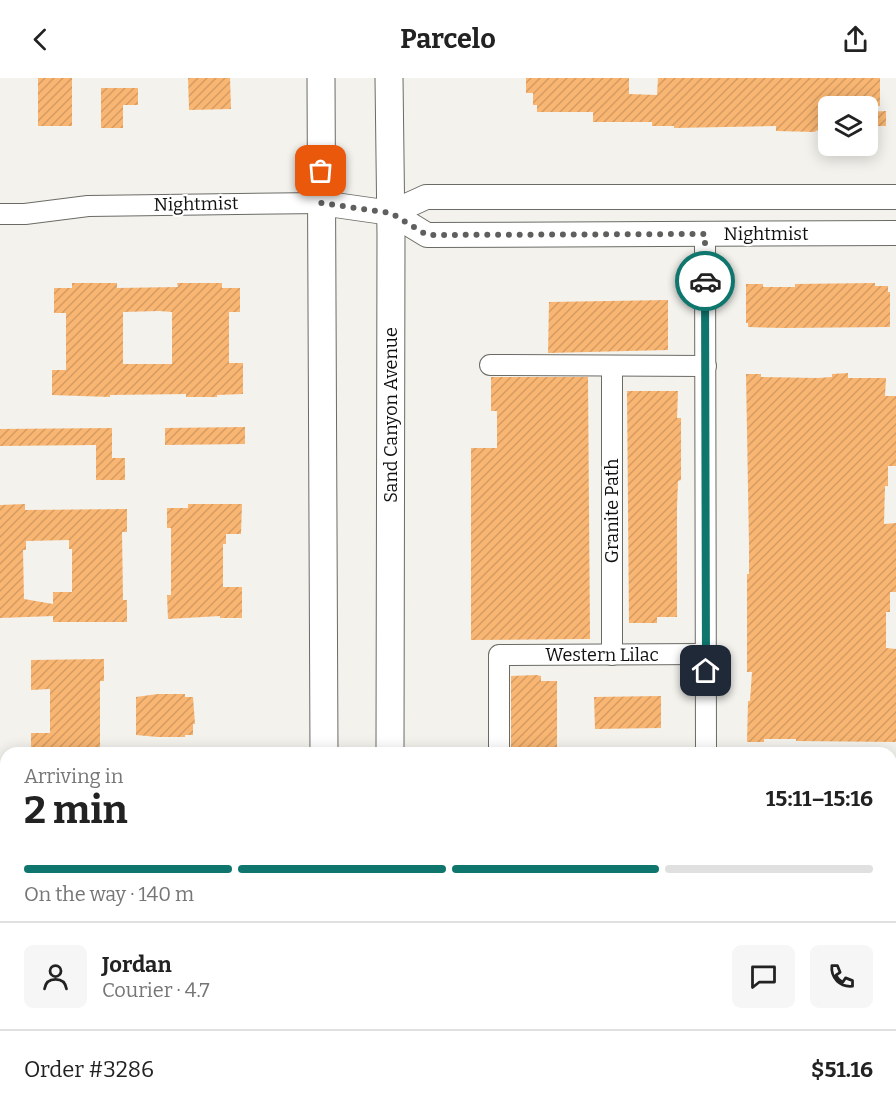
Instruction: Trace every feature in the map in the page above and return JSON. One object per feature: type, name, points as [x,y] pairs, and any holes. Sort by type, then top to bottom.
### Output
[{"type":"main road","points":[[321,78],[324,747]]},
{"type":"main road","name":"Sand Canyon Avenue","points":[[389,78],[390,747]]},
{"type":"street","name":"Nightmist","points":[[391,213],[426,197],[896,197]]},
{"type":"street","name":"Nightmist","points":[[0,214],[25,214],[88,206],[321,203],[391,213],[427,235],[896,233]]},
{"type":"street","points":[[705,234],[706,747]]},
{"type":"street","points":[[490,365],[706,366]]},
{"type":"street","name":"Granite Path","points":[[612,367],[612,655]]},
{"type":"street","name":"Western Lilac","points":[[499,747],[499,656],[706,654]]},
{"type":"building","points":[[38,78],[72,78],[72,126],[38,126]]},
{"type":"building","points":[[188,78],[230,78],[231,109],[189,110]]},
{"type":"building","points":[[526,78],[629,78],[629,94],[657,95],[658,78],[880,78],[880,106],[878,106],[878,96],[818,96],[818,130],[814,132],[776,131],[776,126],[674,128],[674,126],[652,126],[652,122],[593,122],[593,112],[537,112],[537,105],[533,105],[533,93],[526,93]]},
{"type":"building","points":[[101,88],[138,88],[138,105],[123,105],[123,128],[101,128]]},
{"type":"building","points":[[878,111],[886,111],[886,126],[878,126]]},
{"type":"building","points":[[72,283],[117,283],[117,288],[178,287],[177,283],[222,283],[222,288],[240,288],[240,312],[229,312],[229,363],[243,363],[243,394],[217,395],[217,397],[186,397],[186,394],[110,395],[110,397],[52,395],[52,370],[66,370],[66,313],[54,313],[54,288],[72,288]],"holes":[[[123,312],[172,312],[172,364],[123,364]]]},
{"type":"building","points":[[875,283],[875,286],[888,286],[890,327],[748,327],[746,323],[746,284],[763,284],[763,287],[795,287],[795,284]]},
{"type":"building","points":[[668,300],[668,350],[548,353],[549,302]]},
{"type":"building","points":[[848,373],[848,378],[886,378],[885,396],[896,396],[896,466],[888,466],[884,524],[896,523],[896,592],[890,592],[890,612],[886,612],[886,648],[896,649],[896,742],[764,739],[764,742],[747,742],[748,701],[750,701],[752,672],[747,672],[749,545],[746,374],[761,374],[761,377],[818,378]]},
{"type":"building","points":[[491,377],[588,377],[590,639],[471,640],[471,448],[497,448],[497,411],[491,411]]},
{"type":"building","points":[[627,391],[678,391],[677,418],[681,418],[681,480],[678,481],[677,507],[677,617],[657,617],[657,623],[629,623]]},
{"type":"building","points":[[245,427],[245,444],[165,445],[165,428]]},
{"type":"building","points":[[112,428],[112,458],[125,458],[125,480],[96,480],[96,445],[0,446],[0,429]]},
{"type":"building","points":[[25,504],[25,510],[127,509],[127,532],[122,532],[123,600],[127,600],[127,622],[53,622],[53,616],[0,618],[0,505]],"holes":[[[69,540],[69,549],[72,549],[72,592],[53,592],[53,604],[24,599],[23,550],[26,550],[26,541]]]},
{"type":"building","points":[[188,504],[242,504],[241,534],[226,534],[226,544],[223,544],[223,587],[242,587],[242,618],[220,618],[220,616],[168,619],[167,595],[171,595],[171,528],[167,528],[167,508],[188,508]]},
{"type":"building","points":[[104,659],[104,681],[100,681],[100,747],[31,747],[31,733],[50,733],[50,689],[31,690],[31,660]]},
{"type":"building","points":[[536,675],[541,676],[541,681],[557,681],[557,747],[511,747],[511,676]]},
{"type":"building","points":[[185,694],[185,697],[193,697],[195,724],[193,724],[193,735],[158,737],[136,735],[136,697]]},
{"type":"building","points":[[661,696],[661,728],[595,729],[594,697]]},
{"type":"way so far","points":[[321,171],[321,203],[391,213],[427,235],[705,234],[705,281]]},
{"type":"route","points":[[705,281],[706,671]]}]
